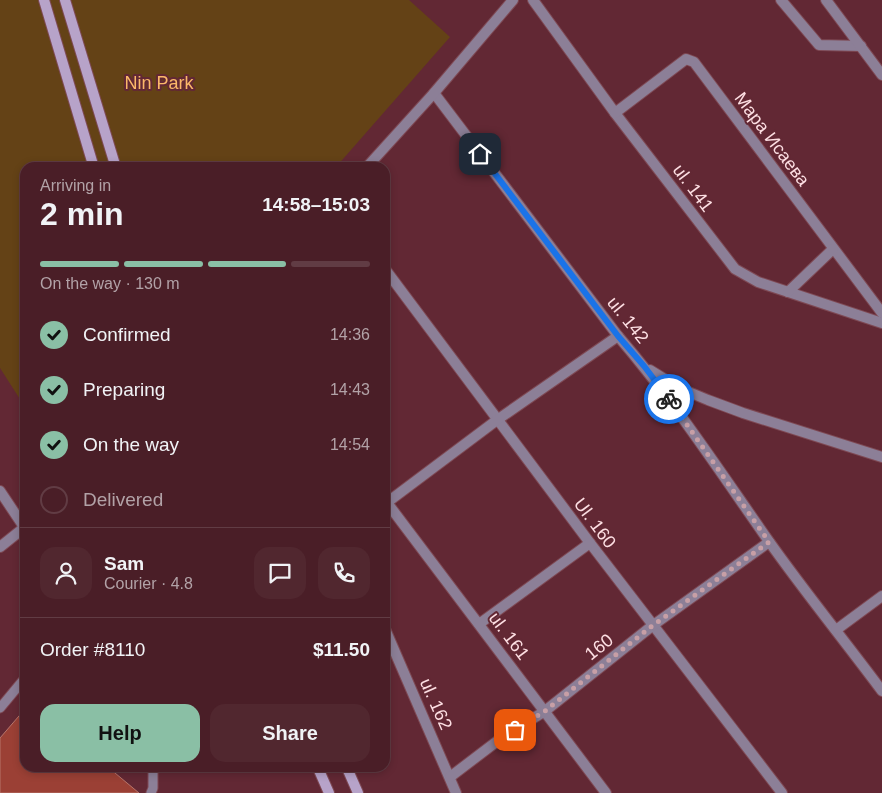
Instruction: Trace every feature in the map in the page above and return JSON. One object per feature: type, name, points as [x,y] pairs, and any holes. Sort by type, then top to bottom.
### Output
[{"type":"street","points":[[44,0],[92,162]]},
{"type":"street","points":[[66,0],[114,162]]},
{"type":"street","points":[[371,162],[434,93],[513,0]]},
{"type":"street","name":"ul. 141","points":[[533,0],[615,113],[735,269],[746,277],[882,323]]},
{"type":"street","points":[[781,0],[819,44],[861,46]]},
{"type":"street","points":[[826,0],[882,75]]},
{"type":"street","name":"Мара Исаева","points":[[615,113],[686,59],[690,59],[882,313]]},
{"type":"street","name":"ul. 142","points":[[434,93],[618,336],[644,366],[707,451],[769,542],[882,691]]},
{"type":"street","points":[[788,292],[833,248]]},
{"type":"street","name":"Ul. 160","points":[[390,276],[652,626],[782,793]]},
{"type":"street","points":[[390,499],[497,420],[618,336]]},
{"type":"street","points":[[644,366],[679,388],[708,400],[766,421],[882,457]]},
{"type":"street","points":[[0,490],[20,521]]},
{"type":"street","name":"ul. 161","points":[[390,507],[606,793]]},
{"type":"street","points":[[0,547],[20,530]]},
{"type":"street","name":"160","points":[[450,777],[500,739],[545,711],[652,626],[769,542]]},
{"type":"street","points":[[479,624],[590,543]]},
{"type":"street","points":[[836,630],[882,596]]},
{"type":"street","name":"ul. 162","points":[[390,639],[456,793]]},
{"type":"street","points":[[320,772],[328,793]]},
{"type":"street","points":[[349,772],[358,793]]},
{"type":"lane","points":[[0,708],[20,684]]},
{"type":"lane","points":[[151,793],[153,788],[153,772]]},
{"type":"green space","name":"Nin Park","points":[[0,0],[409,0],[450,37],[340,162],[20,162],[20,399],[0,368]]},
{"type":"building","points":[[20,715],[20,772],[114,772],[139,793],[0,793],[0,738]]},
{"type":"way so far","points":[[515,730],[545,711],[652,626],[769,542],[669,399]]},
{"type":"route","points":[[480,154],[618,336],[669,399]]}]
